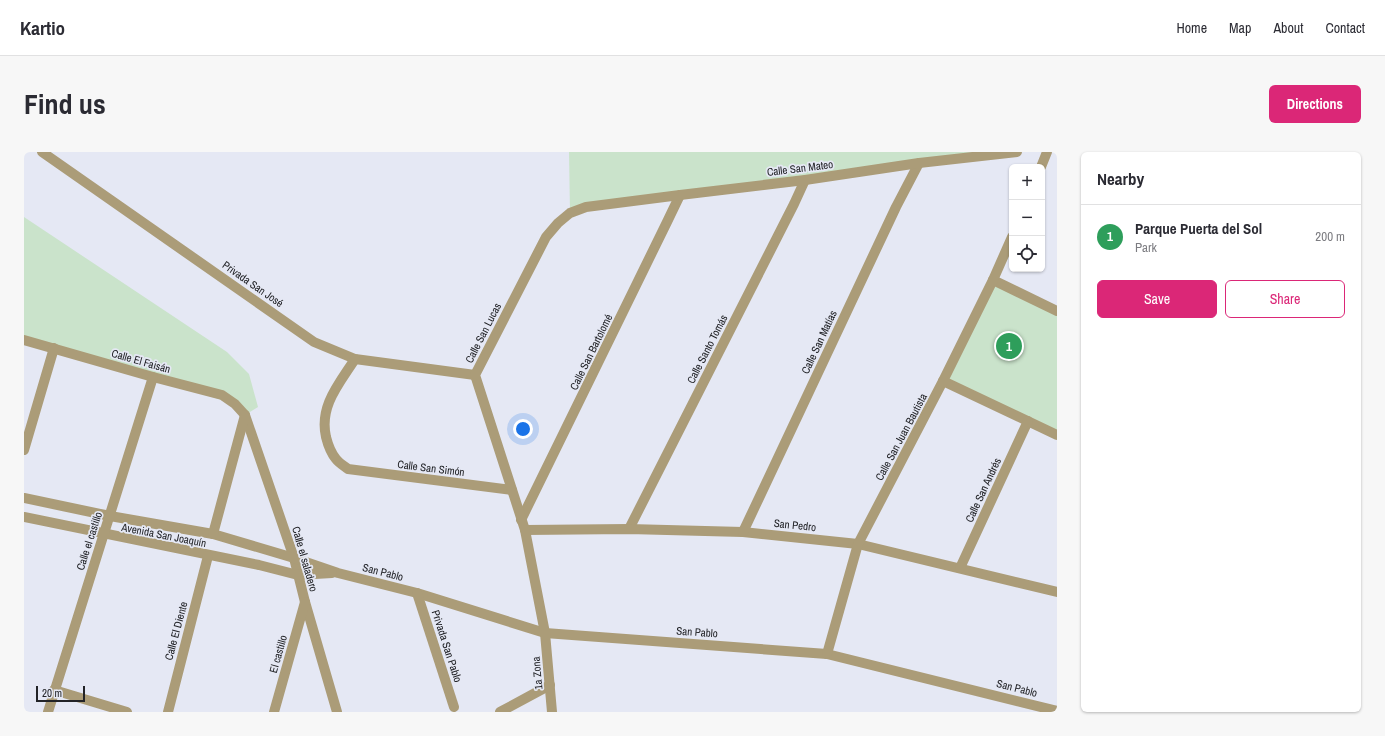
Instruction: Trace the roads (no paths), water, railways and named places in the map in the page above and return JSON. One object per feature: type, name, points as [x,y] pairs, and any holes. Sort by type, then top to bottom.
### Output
[{"type":"street","name":"Privada San José","points":[[42,152],[314,342],[354,359],[475,375]]},
{"type":"street","name":"Calle San Mateo","points":[[586,207],[805,180],[919,163],[1017,152]]},
{"type":"street","points":[[1042,164],[1047,152]]},
{"type":"street","name":"Calle San Matías","points":[[743,532],[896,207],[919,163]]},
{"type":"street","name":"Calle Santo Tomás","points":[[629,529],[805,180]]},
{"type":"street","name":"Calle San Bartolomé","points":[[521,520],[680,195]]},
{"type":"street","name":"Calle San Lucas","points":[[545,633],[525,530],[475,375],[546,237],[558,223],[570,213],[586,207]]},
{"type":"street","name":"Calle San Juan Bautista","points":[[827,654],[858,544],[943,382],[1009,244]]},
{"type":"street","points":[[993,280],[1057,311]]},
{"type":"street","name":"Calle El Faisán","points":[[24,340],[222,395],[235,404],[245,415]]},
{"type":"street","points":[[24,450],[54,348]]},
{"type":"street","name":"Calle San Simón","points":[[354,359],[331,396],[325,413],[324,428],[328,445],[336,459],[348,470],[512,490]]},
{"type":"street","name":"Calle el castillo","points":[[48,712],[153,377]]},
{"type":"street","points":[[943,382],[1057,434]]},
{"type":"street","points":[[213,534],[245,415]]},
{"type":"street","name":"Calle el saladero","points":[[245,415],[294,558],[305,602],[337,712]]},
{"type":"street","name":"Calle San Andrés","points":[[960,568],[1028,421]]},
{"type":"street","name":"Avenida San Joaquín","points":[[24,498],[110,516],[213,534],[294,558]]},
{"type":"street","name":"Avenida San Joaquín","points":[[24,518],[298,575]]},
{"type":"street","name":"San Pedro","points":[[525,530],[629,529],[743,532],[858,544],[1057,592]]},
{"type":"street","name":"Calle El Diente","points":[[168,712],[208,556]]},
{"type":"street","name":"San Pablo","points":[[294,558],[338,572],[417,593],[545,633],[827,654],[1057,711]]},
{"type":"street","name":"San Pablo","points":[[298,575],[338,572]]},
{"type":"street","name":"Privada San Pablo","points":[[417,593],[454,707]]},
{"type":"street","name":"El castillo","points":[[274,712],[305,602]]},
{"type":"street","name":"1a Zona","points":[[545,633],[552,712]]},
{"type":"street","points":[[500,712],[550,685]]},
{"type":"street","points":[[54,690],[127,712]]},
{"type":"place","name":"Parque Puerta del Sol","points":[[1009,346]]}]
